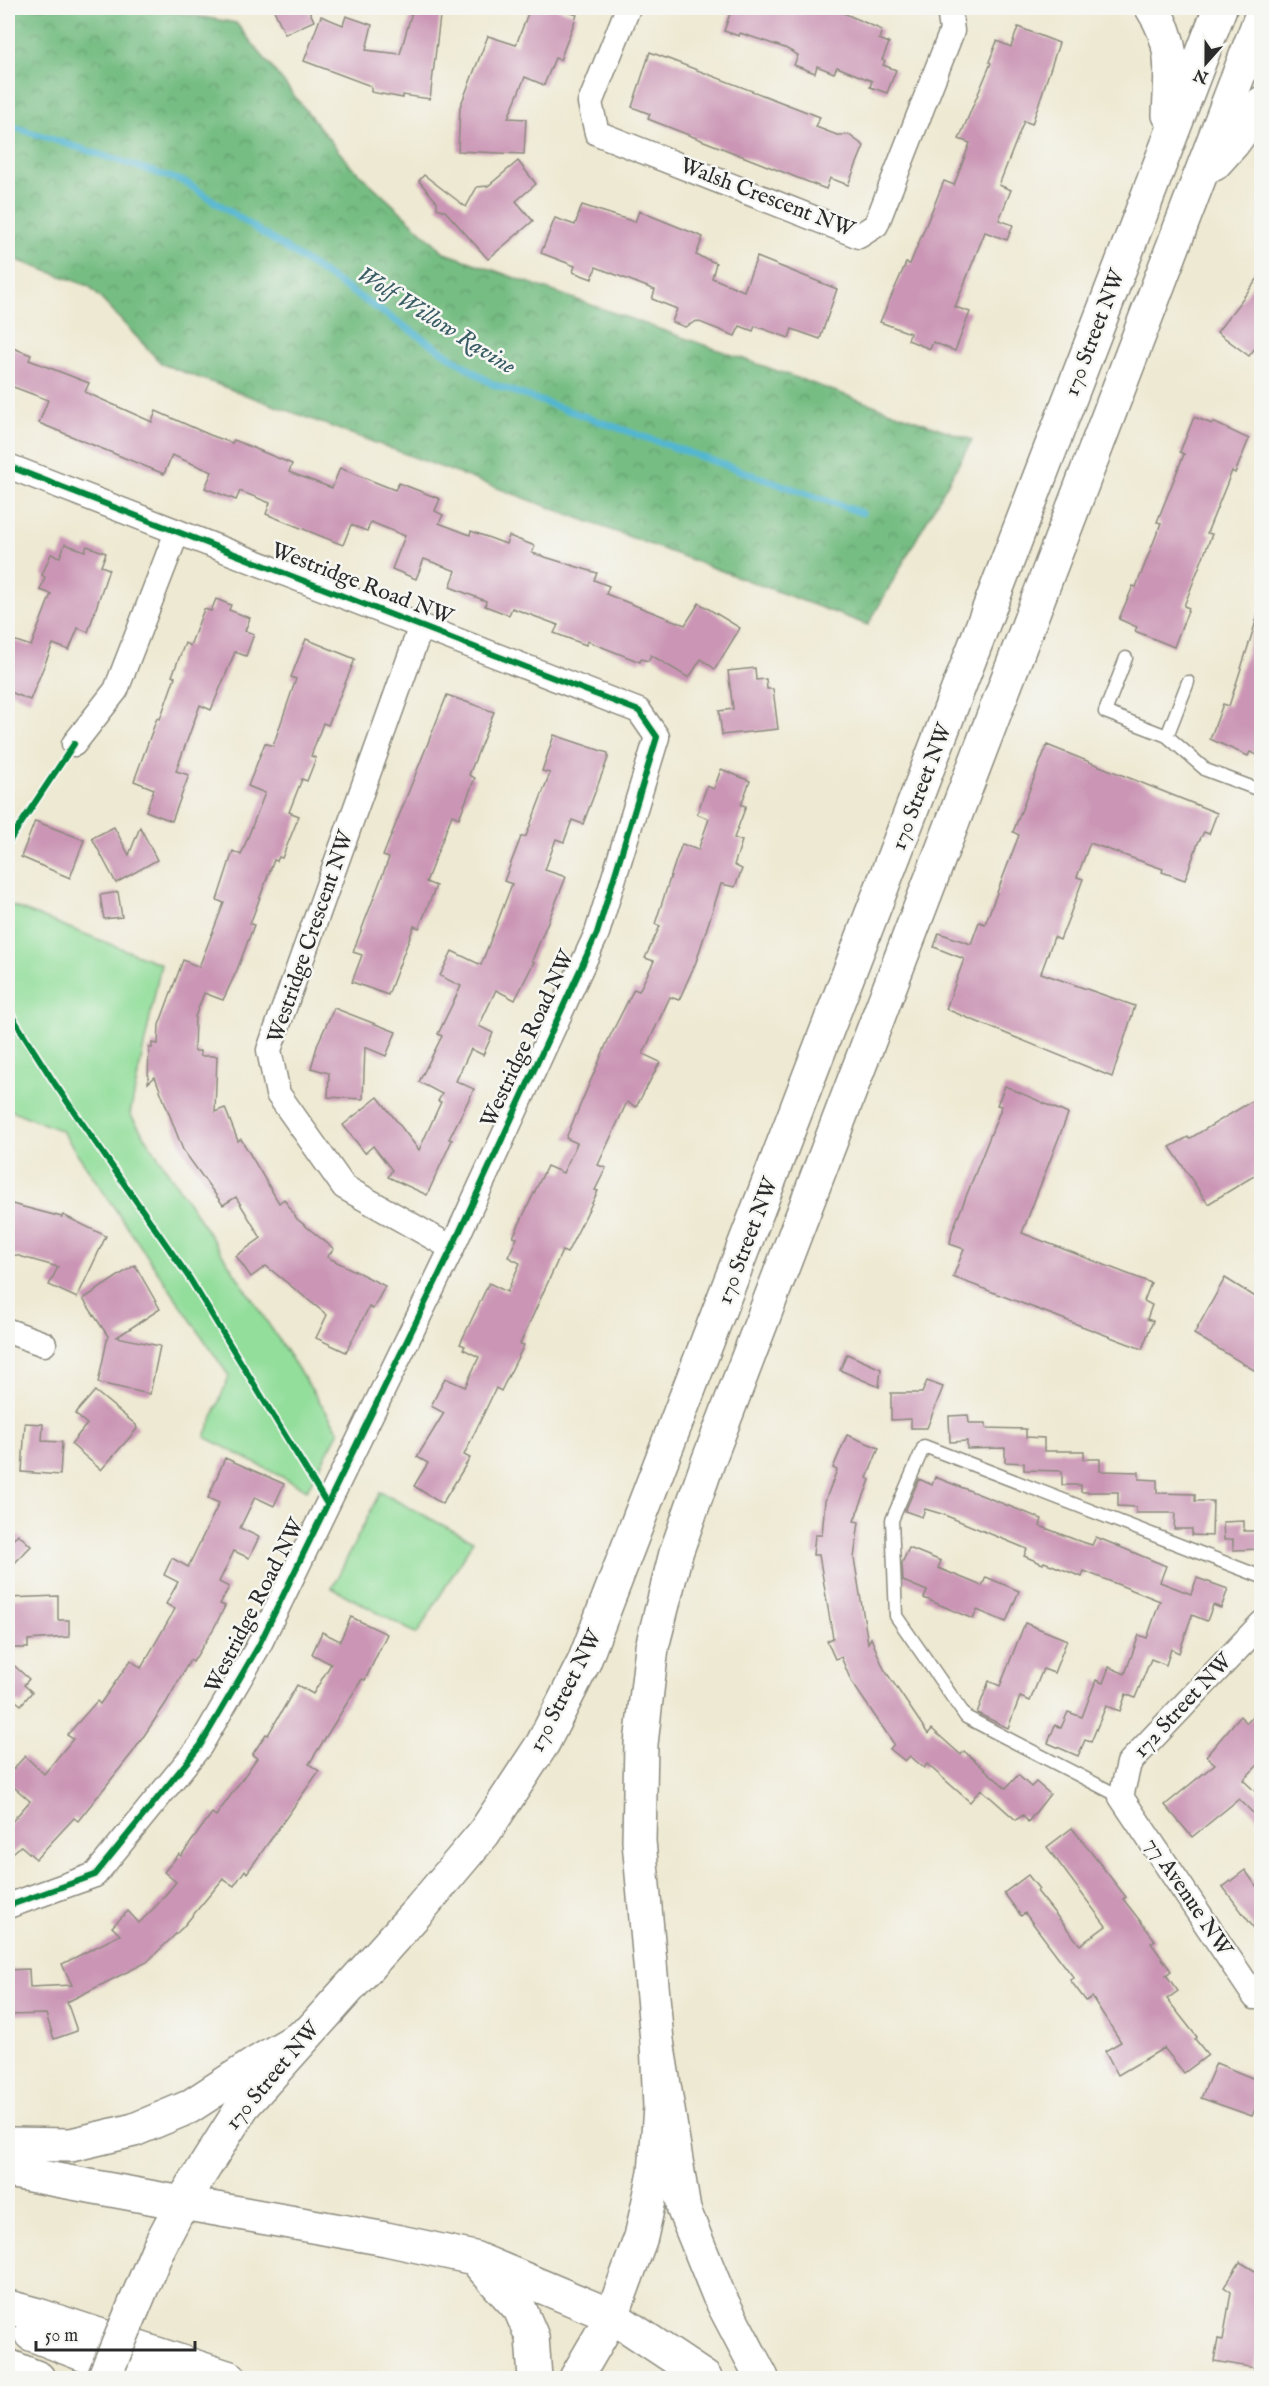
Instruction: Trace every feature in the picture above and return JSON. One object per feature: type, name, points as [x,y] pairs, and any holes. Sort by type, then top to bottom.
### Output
[{"type":"main road","points":[[1152,8],[1163,24],[1172,56],[1167,146]]},
{"type":"main road","name":"170 Street NW","points":[[104,2379],[158,2249],[182,2203],[243,2106],[420,1909],[484,1833],[543,1743],[584,1662],[613,1593],[1220,8]]},
{"type":"main road","points":[[1256,8],[1262,12]]},
{"type":"main road","name":"170 Street NW","points":[[576,2379],[612,2316],[641,2237],[655,2173],[660,2107],[657,2041],[639,1841],[640,1744],[652,1647],[676,1553],[708,1462],[1262,12]]},
{"type":"main road","points":[[1199,181],[1233,143],[1262,104]]},
{"type":"main road","points":[[8,2144],[71,2145],[134,2130],[189,2107],[306,2034]]},
{"type":"main road","points":[[657,2041],[684,2210],[719,2296],[762,2379]]},
{"type":"main road","points":[[8,2171],[386,2239],[474,2258],[612,2316],[705,2379]]},
{"type":"main road","points":[[474,2258],[520,2309],[532,2337],[535,2379]]},
{"type":"main road","points":[[8,2307],[230,2379]]},
{"type":"main road","points":[[8,2325],[144,2379]]},
{"type":"main road","points":[[8,2366],[38,2379]]},
{"type":"street","name":"Walsh Crescent NW","points":[[628,8],[590,103],[597,133],[859,236],[876,225],[952,32],[949,8]]},
{"type":"street","name":"Westridge Road NW","points":[[8,466],[639,711],[657,737],[597,933],[452,1248],[258,1647],[200,1746],[95,1875],[8,1906]]},
{"type":"street","points":[[74,744],[116,690],[177,532]]},
{"type":"street","name":"Westridge Crescent NW","points":[[421,626],[269,1050],[278,1094],[344,1187],[452,1248]]},
{"type":"street","points":[[8,1331],[44,1344]]},
{"type":"street","name":"172 Street NW","points":[[1121,1797],[1129,1763],[1262,1623]]},
{"type":"street","name":"77 Avenue NW","points":[[1121,1797],[1258,1996]]},
{"type":"lane","points":[[1126,658],[1105,712],[1167,736],[1206,770],[1262,791]]},
{"type":"lane","points":[[1167,736],[1188,682]]},
{"type":"lane","points":[[1121,1797],[966,1717],[896,1616],[892,1520],[924,1446],[1262,1578]]},
{"type":"green space","points":[[8,8],[151,8],[236,23],[349,164],[445,253],[972,440],[868,625],[162,364],[89,286],[8,257]]},
{"type":"green space","points":[[8,904],[161,964],[130,1114],[339,1431],[307,1490],[205,1437],[229,1376],[62,1131],[8,1109]]},
{"type":"green space","points":[[380,1492],[473,1541],[417,1634],[332,1588]]},
{"type":"building","points":[[273,8],[308,8],[314,21],[285,34]]},
{"type":"building","points":[[413,8],[441,8],[430,99],[403,95],[403,98],[371,92],[371,86],[304,61],[321,16],[343,25],[346,16],[372,25],[366,50],[400,54]]},
{"type":"building","points":[[530,8],[556,8],[577,15],[560,60],[555,58],[544,85],[525,77],[508,118],[526,119],[524,154],[458,151],[460,107],[488,36],[516,45]]},
{"type":"building","points":[[732,8],[832,8],[882,30],[879,39],[889,43],[882,60],[885,61],[883,65],[896,70],[887,93],[870,87],[872,81],[837,67],[834,73],[817,66],[815,73],[794,65],[798,55],[785,48],[740,33],[739,36],[724,31]]},
{"type":"building","points":[[1018,27],[1059,43],[1032,124],[1024,121],[999,185],[1011,190],[999,220],[1013,225],[1007,240],[985,232],[955,307],[970,312],[955,351],[933,342],[930,349],[908,340],[910,333],[880,322],[906,263],[910,264],[944,181],[954,185],[970,143],[959,139],[991,63],[989,62],[997,41],[1011,47]]},
{"type":"building","points":[[650,52],[820,117],[816,127],[837,135],[849,135],[864,146],[848,185],[830,178],[826,189],[648,119],[650,114],[632,107]]},
{"type":"building","points":[[518,161],[536,184],[516,201],[533,221],[488,259],[445,211],[437,208],[437,202],[419,181],[424,175],[466,207],[477,187],[488,186]]},
{"type":"building","points":[[582,205],[635,222],[639,211],[703,237],[696,255],[716,263],[712,278],[744,291],[757,257],[837,289],[820,339],[792,329],[789,338],[755,326],[753,331],[740,326],[735,336],[697,321],[685,327],[672,322],[677,309],[652,299],[655,290],[596,267],[592,279],[573,272],[575,266],[541,253],[555,218],[575,225]]},
{"type":"building","points":[[1262,273],[1262,339],[1249,356],[1217,332]]},
{"type":"building","points":[[8,346],[31,355],[29,360],[89,383],[85,392],[152,422],[156,411],[210,435],[232,443],[234,440],[292,464],[289,472],[332,488],[340,468],[395,490],[399,483],[440,499],[435,511],[443,515],[439,523],[470,535],[471,531],[506,544],[509,536],[535,546],[532,553],[597,573],[594,580],[609,586],[606,594],[685,625],[699,603],[740,628],[715,669],[701,659],[689,678],[651,655],[648,661],[641,659],[640,662],[587,641],[586,645],[554,633],[558,625],[512,608],[509,615],[485,606],[486,601],[450,587],[456,571],[424,559],[416,579],[392,569],[405,536],[371,522],[367,531],[351,525],[343,545],[266,514],[270,503],[240,491],[236,500],[205,488],[212,472],[172,455],[164,474],[39,423],[48,400],[8,385]]},
{"type":"building","points":[[1194,417],[1212,424],[1213,422],[1249,439],[1235,473],[1232,471],[1207,533],[1212,534],[1184,606],[1189,608],[1174,647],[1135,631],[1137,627],[1119,619],[1133,586],[1136,587],[1161,523],[1157,522],[1184,454],[1180,452]]},
{"type":"building","points":[[65,544],[85,551],[87,546],[106,553],[101,566],[109,569],[88,632],[78,628],[69,650],[53,644],[30,700],[8,691],[8,655],[13,640],[31,646],[51,594],[40,590],[45,577],[42,575],[51,554],[60,557]]},
{"type":"building","points":[[216,599],[231,605],[229,610],[250,618],[245,631],[254,634],[246,656],[235,652],[211,710],[200,705],[176,771],[189,775],[172,821],[146,811],[154,789],[134,781],[157,718],[160,719],[175,677],[172,676],[185,643],[190,646],[204,609],[211,611]]},
{"type":"building","points":[[1259,612],[1262,612],[1262,757],[1250,752],[1248,756],[1210,739],[1223,704],[1229,706]]},
{"type":"building","points":[[306,639],[355,659],[328,725],[323,723],[311,756],[316,758],[307,781],[302,779],[289,812],[299,816],[282,858],[274,860],[250,924],[254,925],[237,970],[223,1000],[204,993],[195,1017],[194,1051],[200,1051],[200,1056],[217,1056],[215,1112],[225,1108],[238,1141],[241,1139],[279,1203],[284,1199],[297,1219],[334,1249],[327,1257],[385,1286],[373,1309],[369,1307],[346,1352],[316,1338],[327,1315],[266,1266],[251,1277],[236,1256],[261,1238],[236,1197],[223,1205],[183,1150],[155,1077],[148,1083],[149,1048],[152,1048],[152,1043],[158,1044],[159,1025],[183,960],[199,967],[224,903],[217,900],[233,851],[241,855],[265,793],[248,786],[265,743],[273,746],[296,679],[291,677]]},
{"type":"building","points":[[755,668],[756,680],[766,679],[767,689],[773,689],[778,729],[722,735],[719,711],[733,709],[728,671]]},
{"type":"building","points":[[447,695],[494,712],[469,775],[475,778],[459,818],[452,815],[426,882],[436,886],[419,928],[414,926],[388,995],[352,982],[362,955],[353,952],[389,858],[383,856]]},
{"type":"building","points":[[554,735],[608,753],[608,758],[583,824],[572,820],[564,842],[556,839],[545,870],[566,877],[532,961],[534,962],[515,1000],[496,990],[479,1026],[493,1033],[483,1055],[471,1049],[456,1081],[474,1089],[449,1139],[452,1140],[427,1195],[388,1177],[392,1170],[373,1146],[365,1153],[343,1125],[378,1097],[419,1150],[441,1102],[438,1101],[442,1094],[419,1082],[442,1036],[438,1034],[461,986],[440,976],[452,951],[481,965],[512,884],[504,881],[521,837],[526,836],[550,773],[542,771]]},
{"type":"building","points":[[1047,745],[1217,813],[1209,834],[1204,832],[1198,843],[1185,880],[1162,872],[1163,869],[1090,843],[1077,877],[1083,879],[1069,917],[1060,940],[1054,937],[1041,973],[1135,1006],[1112,1077],[946,1009],[964,959],[934,947],[939,933],[971,944],[979,922],[985,924],[1019,835],[1013,832]]},
{"type":"building","points":[[721,769],[750,781],[741,805],[746,806],[734,838],[742,841],[734,865],[742,869],[735,887],[721,884],[696,962],[679,1000],[670,997],[643,1054],[660,1062],[636,1107],[627,1102],[598,1165],[606,1168],[595,1190],[598,1191],[567,1253],[562,1251],[520,1344],[524,1345],[501,1391],[496,1388],[464,1455],[470,1458],[442,1504],[414,1486],[428,1463],[417,1457],[444,1413],[431,1406],[445,1378],[465,1387],[479,1357],[463,1349],[465,1346],[460,1344],[489,1283],[507,1292],[520,1263],[508,1257],[517,1238],[513,1237],[547,1166],[563,1173],[577,1143],[566,1138],[609,1038],[634,989],[639,991],[654,961],[645,958],[660,926],[655,924],[676,860],[682,844],[698,850],[709,819],[697,814],[707,786],[714,789]]},
{"type":"building","points":[[35,821],[84,840],[70,878],[21,857]]},
{"type":"building","points":[[114,827],[129,855],[140,827],[157,860],[116,883],[92,838]]},
{"type":"building","points":[[118,892],[122,917],[104,919],[100,895]]},
{"type":"building","points":[[334,1008],[396,1032],[386,1056],[365,1047],[363,1099],[328,1097],[329,1073],[311,1068],[318,1043]]},
{"type":"building","points":[[1005,1086],[1068,1114],[1022,1233],[1151,1283],[1144,1301],[1152,1305],[1147,1319],[1153,1321],[1142,1349],[953,1277],[964,1249],[950,1244],[952,1232],[1000,1111],[1001,1106],[997,1105]]},
{"type":"building","points":[[1262,1095],[1262,1171],[1208,1204],[1170,1147],[1188,1137],[1189,1139]]},
{"type":"building","points":[[8,1203],[62,1217],[63,1215],[106,1236],[77,1298],[49,1285],[58,1267],[8,1253]]},
{"type":"building","points":[[135,1265],[160,1309],[117,1337],[160,1346],[150,1394],[98,1383],[108,1336],[83,1299]]},
{"type":"building","points":[[1225,1278],[1262,1301],[1262,1375],[1194,1334]]},
{"type":"building","points":[[847,1354],[881,1369],[879,1387],[840,1370]]},
{"type":"building","points":[[927,1381],[943,1387],[927,1428],[911,1428],[911,1419],[891,1420],[891,1393],[922,1393]]},
{"type":"building","points":[[95,1391],[136,1425],[137,1429],[101,1470],[71,1444],[87,1424],[75,1414]]},
{"type":"building","points":[[968,1415],[969,1423],[986,1423],[986,1428],[1026,1429],[1026,1437],[1044,1438],[1044,1451],[1084,1451],[1084,1459],[1100,1459],[1100,1471],[1139,1472],[1139,1479],[1157,1480],[1157,1493],[1195,1494],[1195,1501],[1213,1501],[1212,1536],[1192,1535],[1192,1529],[1174,1529],[1175,1513],[1136,1513],[1136,1507],[1118,1506],[1118,1492],[1081,1492],[1081,1485],[1062,1485],[1062,1471],[1024,1470],[1024,1463],[1005,1462],[1005,1448],[967,1449],[967,1441],[950,1442],[949,1416]]},
{"type":"building","points":[[25,1423],[43,1424],[42,1441],[62,1442],[60,1475],[22,1472]]},
{"type":"building","points":[[847,1435],[879,1448],[867,1478],[870,1480],[854,1521],[859,1522],[854,1558],[868,1643],[871,1638],[884,1669],[928,1734],[932,1729],[961,1755],[964,1751],[1006,1788],[1018,1775],[1031,1787],[1036,1782],[1050,1794],[1028,1822],[1023,1815],[1016,1820],[981,1789],[970,1802],[927,1764],[924,1768],[910,1756],[905,1761],[890,1749],[894,1744],[851,1681],[841,1657],[835,1659],[827,1641],[833,1638],[819,1555],[813,1555],[815,1535],[822,1535],[825,1501],[837,1470],[833,1468]]},
{"type":"building","points":[[225,1458],[284,1484],[274,1506],[255,1497],[240,1528],[259,1537],[249,1558],[234,1551],[219,1582],[229,1587],[220,1604],[225,1606],[214,1628],[193,1662],[190,1660],[166,1703],[133,1752],[78,1821],[74,1818],[36,1859],[21,1846],[8,1857],[8,1826],[30,1801],[8,1782],[8,1775],[25,1756],[44,1774],[73,1739],[67,1735],[97,1701],[100,1704],[131,1660],[141,1668],[175,1609],[166,1604],[178,1582],[164,1575],[172,1558],[188,1567],[219,1503],[208,1498]]},
{"type":"building","points":[[935,1477],[1042,1519],[1040,1526],[1076,1540],[1092,1545],[1096,1537],[1166,1566],[1160,1582],[1191,1594],[1197,1578],[1228,1589],[1221,1608],[1213,1605],[1207,1621],[1192,1615],[1179,1653],[1171,1649],[1166,1665],[1151,1659],[1135,1698],[1126,1694],[1120,1711],[1106,1706],[1091,1742],[1085,1740],[1078,1756],[1048,1743],[1055,1725],[1061,1728],[1068,1712],[1082,1717],[1096,1680],[1103,1683],[1109,1667],[1125,1674],[1139,1635],[1147,1638],[1160,1601],[1084,1571],[1082,1577],[1044,1562],[1043,1564],[1024,1556],[1027,1549],[942,1514],[925,1509],[922,1517],[905,1511],[919,1479],[932,1485]]},
{"type":"building","points":[[1244,1521],[1244,1531],[1262,1531],[1262,1549],[1233,1550],[1233,1539],[1224,1540],[1223,1522]]},
{"type":"building","points":[[18,1534],[31,1546],[8,1570],[8,1545]]},
{"type":"building","points":[[909,1548],[941,1561],[938,1568],[982,1586],[986,1577],[1019,1591],[1006,1622],[977,1610],[973,1619],[924,1598],[927,1591],[903,1581],[902,1563]]},
{"type":"building","points":[[58,1596],[58,1620],[69,1620],[69,1637],[28,1640],[28,1648],[8,1648],[8,1598]]},
{"type":"building","points":[[351,1617],[387,1634],[365,1680],[362,1679],[309,1764],[319,1771],[247,1873],[245,1870],[234,1886],[223,1879],[183,1927],[147,1962],[67,2002],[77,2031],[54,2039],[46,2014],[8,2015],[8,1970],[29,1969],[30,1987],[72,1985],[62,1964],[120,1935],[112,1927],[128,1911],[139,1923],[157,1905],[176,1882],[164,1872],[179,1854],[181,1856],[212,1813],[216,1816],[257,1758],[252,1755],[266,1734],[268,1735],[297,1685],[313,1694],[331,1664],[312,1654],[322,1632],[340,1641]]},
{"type":"building","points":[[1025,1623],[1067,1640],[1054,1673],[1043,1669],[1030,1701],[1020,1697],[1008,1728],[977,1713],[989,1681],[1000,1686]]},
{"type":"building","points":[[8,1660],[29,1679],[24,1685],[32,1692],[21,1705],[12,1698],[8,1704]]},
{"type":"building","points":[[1262,1707],[1262,1761],[1243,1780],[1262,1798],[1262,1822],[1239,1799],[1192,1837],[1165,1805],[1215,1764],[1206,1756],[1240,1716],[1247,1723]]},
{"type":"building","points":[[1072,1828],[1126,1897],[1123,1899],[1155,1940],[1151,1943],[1171,1971],[1166,1975],[1178,1991],[1167,1999],[1208,2055],[1184,2073],[1164,2048],[1118,2075],[1105,2051],[1121,2042],[1092,1997],[1086,2001],[1070,1980],[1074,1978],[1025,1913],[1021,1916],[1004,1893],[1028,1875],[1039,1889],[1037,1891],[1080,1945],[1106,1926],[1047,1847]]},
{"type":"building","points":[[1245,1870],[1262,1894],[1262,1939],[1223,1887]]},
{"type":"building","points":[[1216,2063],[1262,2082],[1262,2093],[1252,2116],[1201,2098]]},
{"type":"building","points":[[1240,2262],[1262,2275],[1262,2327],[1255,2368],[1214,2361],[1218,2339],[1223,2340],[1231,2292],[1224,2287]]},
{"type":"waterway","name":"Wolf Willow Ravine","points":[[8,125],[185,182],[492,384],[862,513]]},
{"type":"cycle path","points":[[8,466],[639,711],[657,737],[597,933],[452,1248],[258,1647],[200,1746],[95,1875],[8,1906]]},
{"type":"cycle path","points":[[8,843],[74,744]]},
{"type":"cycle path","points":[[8,1010],[55,1084],[190,1279],[327,1504]]}]
